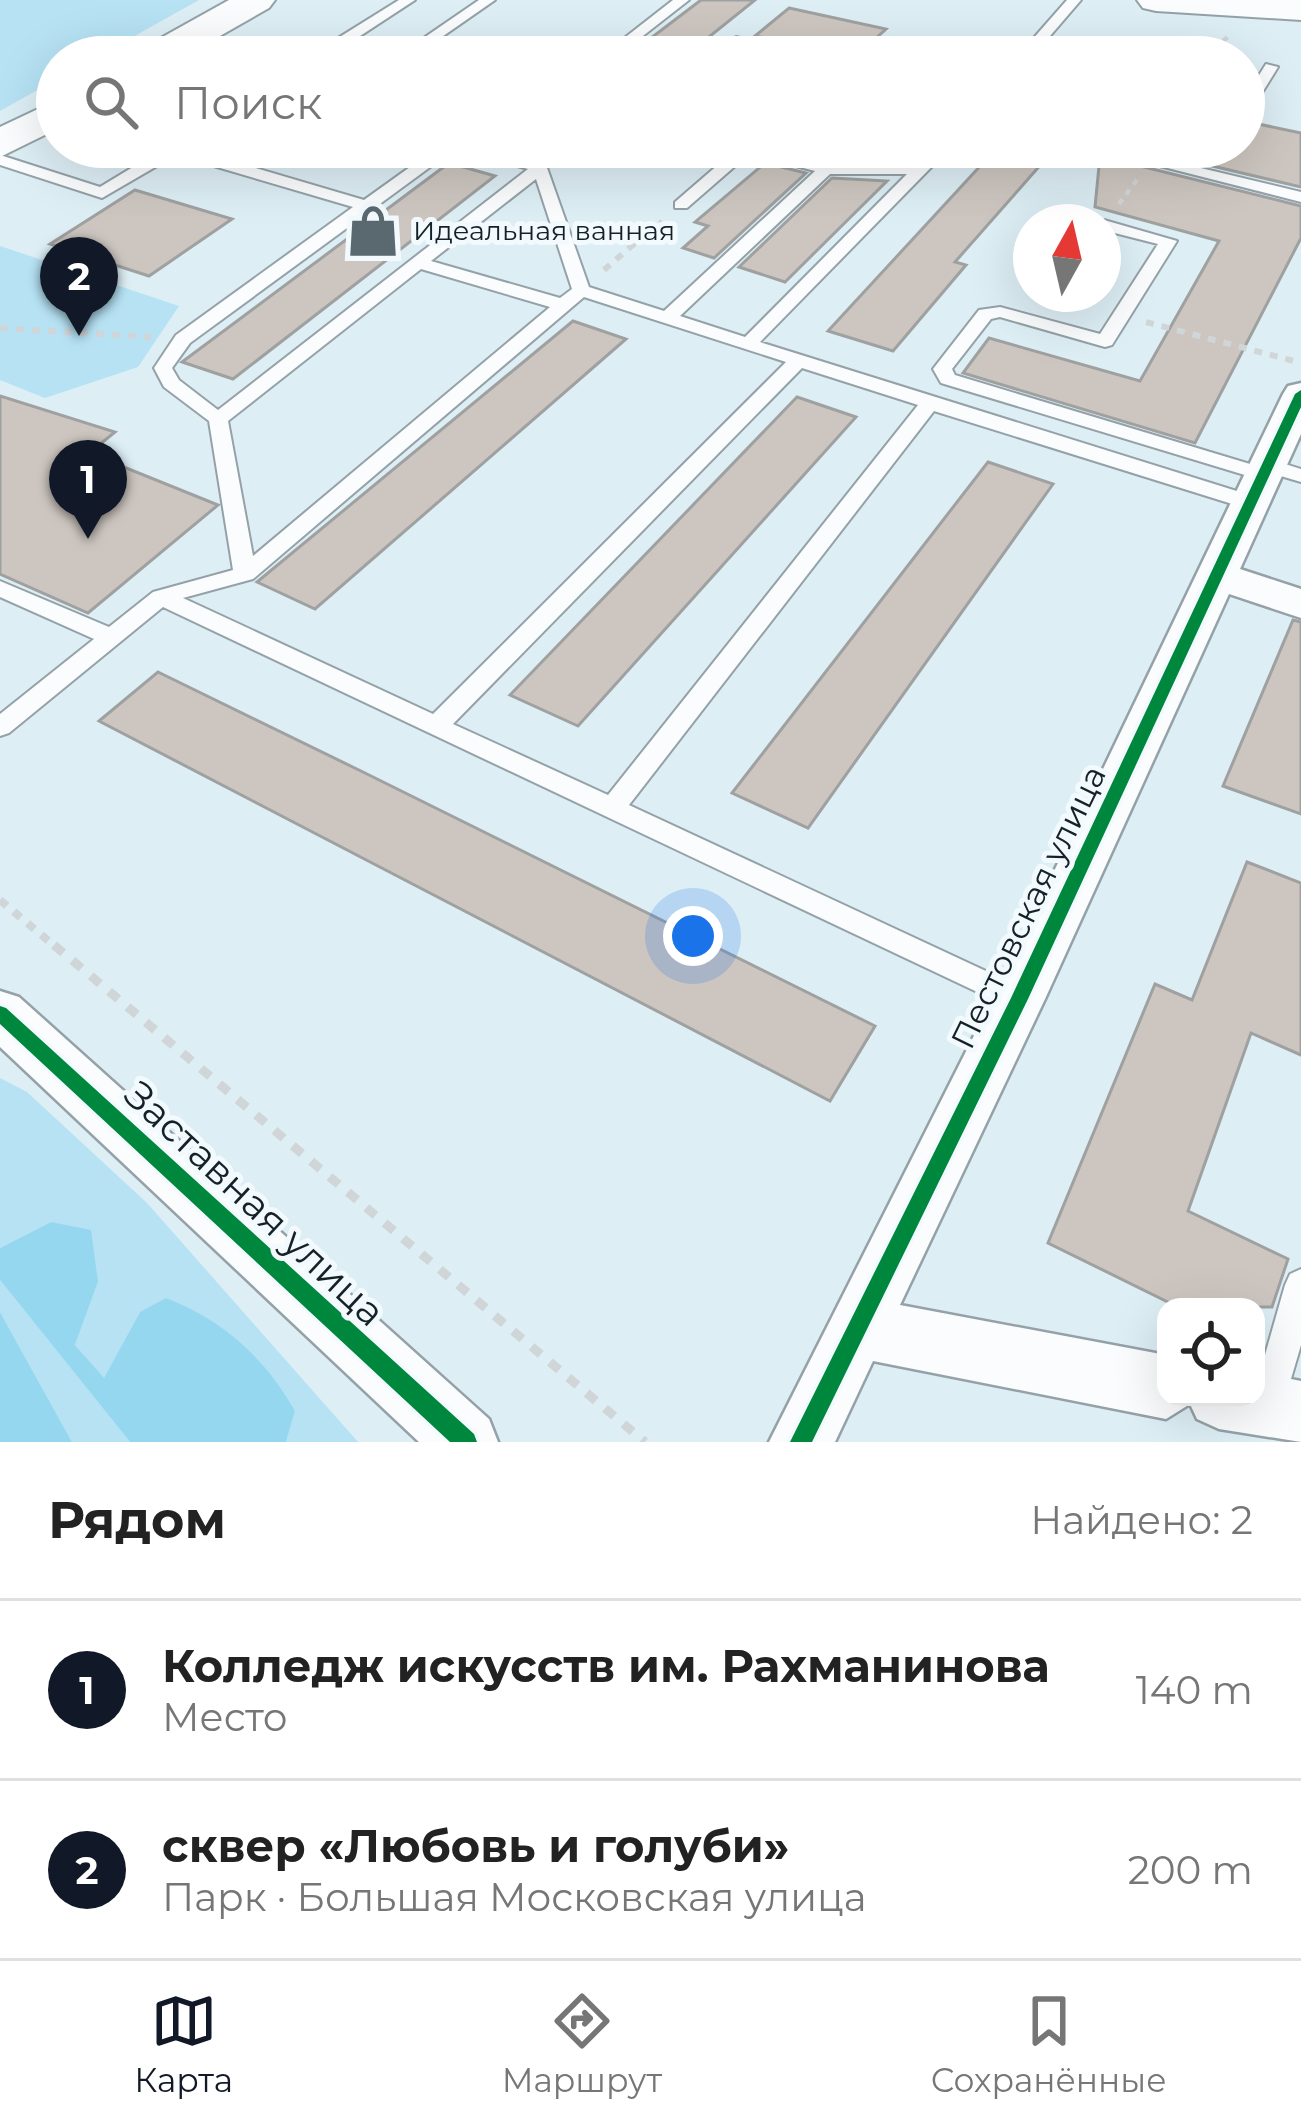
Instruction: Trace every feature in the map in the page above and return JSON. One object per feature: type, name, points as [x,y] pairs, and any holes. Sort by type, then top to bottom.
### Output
[{"type":"main road","points":[[192,36],[256,0]]},
{"type":"main road","points":[[1156,0],[1301,9]]},
{"type":"main road","points":[[0,145],[36,124]]},
{"type":"street","name":"Пестовская улица","points":[[801,1442],[1019,999],[1219,576],[1272,480],[1301,394]]},
{"type":"street","points":[[1219,576],[1301,604]]},
{"type":"street","name":"Заставная улица","points":[[0,1013],[466,1442]]},
{"type":"street","points":[[857,1327],[1157,1385]]},
{"type":"lane","points":[[350,36],[408,0]]},
{"type":"lane","points":[[434,36],[488,0]]},
{"type":"lane","points":[[635,36],[682,0]]},
{"type":"lane","points":[[1042,36],[1074,0]]},
{"type":"lane","points":[[1265,77],[1271,67]]},
{"type":"lane","points":[[0,160],[102,193],[143,168]]},
{"type":"lane","points":[[238,168],[366,206]]},
{"type":"lane","points":[[245,574],[218,419],[171,382],[163,368],[182,339],[419,168]]},
{"type":"lane","points":[[218,419],[540,168],[580,290]]},
{"type":"lane","points":[[681,205],[723,168]]},
{"type":"lane","points":[[822,168],[921,169]]},
{"type":"lane","points":[[1203,168],[1301,197]]},
{"type":"lane","points":[[667,317],[826,169]]},
{"type":"lane","points":[[748,344],[921,169]]},
{"type":"lane","points":[[1121,229],[1168,241],[1105,341],[1000,312],[985,314],[942,369],[948,379],[1272,480]]},
{"type":"lane","points":[[418,263],[563,304]]},
{"type":"lane","points":[[0,727],[161,597],[245,574],[580,290]]},
{"type":"lane","points":[[580,290],[930,403],[1272,480]]},
{"type":"lane","points":[[438,724],[799,361]]},
{"type":"lane","points":[[613,807],[930,403]]},
{"type":"lane","points":[[0,588],[111,638]]},
{"type":"lane","points":[[161,597],[1019,999]]},
{"type":"lane","points":[[1265,1399],[1301,1285]]},
{"type":"path","points":[[1119,204],[1145,168]]},
{"type":"path","points":[[580,290],[681,205]]},
{"type":"path","points":[[1121,315],[1301,363]]},
{"type":"path","points":[[0,328],[182,339]]},
{"type":"path","points":[[0,900],[645,1442]]},
{"type":"shaded area","points":[[0,0],[199,0],[135,36],[36,36],[36,91],[0,111]]},
{"type":"shaded area","points":[[0,246],[179,306],[138,367],[45,398],[0,380]]},
{"type":"shaded area","points":[[0,1078],[27,1092],[147,1203],[358,1442],[286,1442],[295,1411],[140,1312],[104,1379],[75,1345],[98,1282],[51,1222],[0,1248]]},
{"type":"shaded area","points":[[51,1222],[91,1230],[98,1282],[75,1345],[104,1378],[140,1312],[166,1298],[224,1329],[270,1374],[295,1411],[286,1442],[130,1442],[0,1280],[0,1248]]},
{"type":"shaded area","points":[[0,1280],[130,1442],[72,1442],[0,1312]]},
{"type":"shaded area","points":[[0,1312],[72,1442],[0,1442]]},
{"type":"building","points":[[701,0],[755,0],[710,36],[654,36]]},
{"type":"building","points":[[789,8],[886,29],[878,36],[755,36]]},
{"type":"building","points":[[1265,125],[1301,133],[1301,187],[1221,168],[1265,168]]},
{"type":"building","points":[[442,168],[467,168],[495,176],[233,379],[182,362]]},
{"type":"building","points":[[759,168],[806,173],[714,258],[683,248],[708,226],[695,222]]},
{"type":"building","points":[[978,168],[1038,168],[955,262],[966,265],[893,351],[828,331]]},
{"type":"building","points":[[1099,168],[1148,168],[1301,206],[1301,238],[1195,443],[963,373],[989,338],[1140,381],[1219,241],[1121,214],[1121,204],[1095,204]]},
{"type":"building","points":[[832,178],[887,181],[785,282],[739,267]]},
{"type":"building","points":[[135,190],[232,219],[149,276],[50,244]]},
{"type":"building","points":[[573,321],[626,339],[315,609],[257,582]]},
{"type":"building","points":[[0,396],[115,432],[89,453],[218,505],[88,613],[0,574]]},
{"type":"building","points":[[797,397],[856,417],[578,726],[510,695]]},
{"type":"building","points":[[988,462],[1053,484],[808,828],[732,793]]},
{"type":"building","points":[[1293,620],[1301,622],[1301,814],[1223,786]]},
{"type":"building","points":[[158,672],[875,1026],[830,1101],[99,721]]},
{"type":"building","points":[[1247,862],[1301,883],[1301,1055],[1251,1033],[1188,1211],[1288,1259],[1272,1307],[1265,1307],[1265,1298],[1160,1298],[1048,1243],[1155,984],[1192,1000]]},
{"type":"cycle path","points":[[801,1442],[1019,999],[1301,394]]},
{"type":"cycle path","points":[[0,1013],[466,1442]]},
{"type":"place","name":"Идеальная ванная","points":[[373,231]]},
{"type":"place","name":"сквер «Любовь и голуби»","points":[[79,336]]},
{"type":"place","name":"Колледж искусств им. Рахманинова","points":[[88,539]]}]
